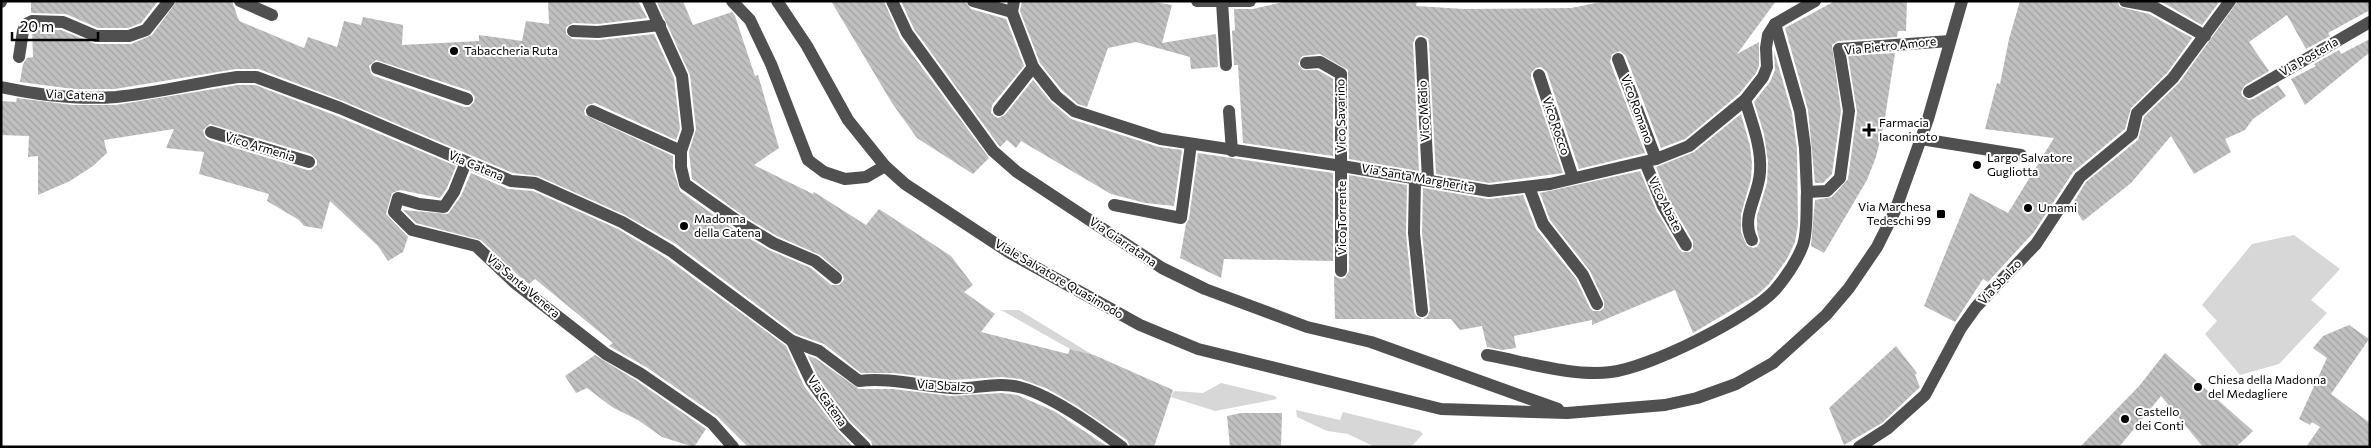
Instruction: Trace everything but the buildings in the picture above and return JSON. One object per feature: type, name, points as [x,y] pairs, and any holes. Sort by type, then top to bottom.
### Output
[{"type":"street","points":[[19,57],[23,31],[26,24],[32,21],[63,22],[96,36],[129,36],[146,30],[169,1]]},
{"type":"street","points":[[240,1],[272,15]]},
{"type":"street","points":[[648,1],[682,76],[688,130],[677,149],[685,184],[740,223],[774,243],[815,261],[836,278]]},
{"type":"street","points":[[732,1],[750,20],[771,64],[808,160],[824,172],[845,179],[866,177],[885,166]]},
{"type":"street","name":"Viale Salvatore Quasimodo","points":[[777,1],[807,46],[848,120],[885,166],[905,184],[1010,253],[1140,325],[1198,349],[1440,409],[1567,413],[1665,405],[1697,398],[1751,377],[1773,363],[1826,315],[1849,288],[1877,247],[1895,211],[1921,139],[1962,1]]},
{"type":"street","name":"Via Giarratana","points":[[892,1],[907,33],[993,151],[1017,172],[1162,268],[1206,289],[1307,326],[1371,342],[1567,413]]},
{"type":"street","points":[[974,1],[1013,7]]},
{"type":"street","points":[[1226,65],[1210,2],[1250,1]]},
{"type":"street","points":[[1488,356],[1586,373],[1612,372],[1641,366],[1700,339],[1752,309],[1774,290],[1792,267],[1803,244],[1807,192],[1805,148],[1800,112],[1775,24],[1815,1]]},
{"type":"street","points":[[2125,1],[2152,6],[2205,36],[2230,1]]},
{"type":"street","name":"Via Santa Margherita","points":[[1013,7],[1033,67],[1056,96],[1074,111],[1161,139],[1421,178],[1488,191],[1573,178],[1650,161],[1689,146],[1745,100],[1763,77],[1767,68],[1766,48],[1768,35],[1775,24]]},
{"type":"street","name":"Via Posterla","points":[[2249,92],[2370,22]]},
{"type":"street","points":[[572,31],[598,32],[660,25]]},
{"type":"street","name":"Via Sbalzo","points":[[1859,447],[1887,429],[1925,395],[1961,328],[1976,307],[2036,244],[2080,178],[2132,134],[2136,113],[2173,78],[2205,36]]},
{"type":"street","name":"Via Pietro Amore","points":[[1807,192],[1827,191],[1840,178],[1849,111],[1839,49],[1950,41]]},
{"type":"street","name":"Vico Medio","points":[[1421,44],[1421,178],[1414,233],[1422,311]]},
{"type":"street","name":"Vico Romano","points":[[1618,59],[1650,161]]},
{"type":"street","name":"Vico Savarino","points":[[1306,63],[1320,62],[1341,74],[1342,166]]},
{"type":"street","points":[[999,110],[1033,67]]},
{"type":"street","points":[[376,68],[467,98]]},
{"type":"street","name":"Vico Rocco","points":[[1539,75],[1573,178]]},
{"type":"street","name":"Via Catena","points":[[1,87],[30,93],[83,98],[117,96],[227,79],[256,77],[340,108],[511,181],[535,183],[622,222],[671,250],[792,341],[811,381],[844,426],[865,447]]},
{"type":"street","points":[[1745,100],[1759,157],[1760,174],[1751,204],[1747,230],[1752,240]]},
{"type":"street","points":[[592,111],[677,149]]},
{"type":"street","points":[[1229,111],[1232,151]]},
{"type":"street","name":"Vico Armenia","points":[[211,132],[309,162]]},
{"type":"street","points":[[1921,139],[2021,155]]},
{"type":"street","points":[[1114,205],[1181,218],[1192,144]]},
{"type":"street","name":"Vico Abate","points":[[1650,161],[1663,206],[1686,245]]},
{"type":"street","name":"Via Santa Venera","points":[[466,162],[454,192],[444,207],[419,204],[398,198],[394,212],[412,230],[476,246],[515,283],[606,354],[642,374],[712,423],[733,447]]},
{"type":"street","name":"Vico Torrente","points":[[1341,271],[1342,166]]},
{"type":"street","points":[[1529,186],[1543,224],[1583,275],[1597,304]]},
{"type":"street","name":"Via Sbalzo","points":[[792,341],[818,351],[859,381],[881,378],[952,389],[994,385],[1019,386],[1080,418],[1122,447]]},
{"type":"shaded area","points":[[2294,235],[2340,269],[2311,300],[2327,313],[2279,364],[2240,375],[2205,334],[2217,321],[2202,305],[2252,244]]},
{"type":"shaded area","points":[[1001,310],[1019,310],[1093,355],[1070,349]]},
{"type":"shaded area","points":[[1221,383],[1275,396],[1277,399],[1215,411],[1171,397],[1174,391],[1203,393]]},
{"type":"shaded area","points":[[1296,410],[1340,420],[1343,412],[1420,431],[1423,434],[1411,447],[1375,447],[1348,434],[1327,431],[1297,417]]},
{"type":"place","name":"Tabaccheria Ruta","points":[[454,51]]},
{"type":"place","name":"Farmacia Iaconinoto","points":[[1869,130]]},
{"type":"place","name":"Largo Salvatore Gugliotta","points":[[1977,165]]},
{"type":"place","name":"Umami","points":[[2028,208]]},
{"type":"place","name":"Via Marchesa Tedeschi 99","points":[[1941,214]]},
{"type":"place","name":"Madonna della Catena","points":[[684,226]]},
{"type":"place","name":"Chiesa della Madonna del Medagliere","points":[[2198,387]]},
{"type":"place","name":"Castello dei Conti","points":[[2125,419]]}]
